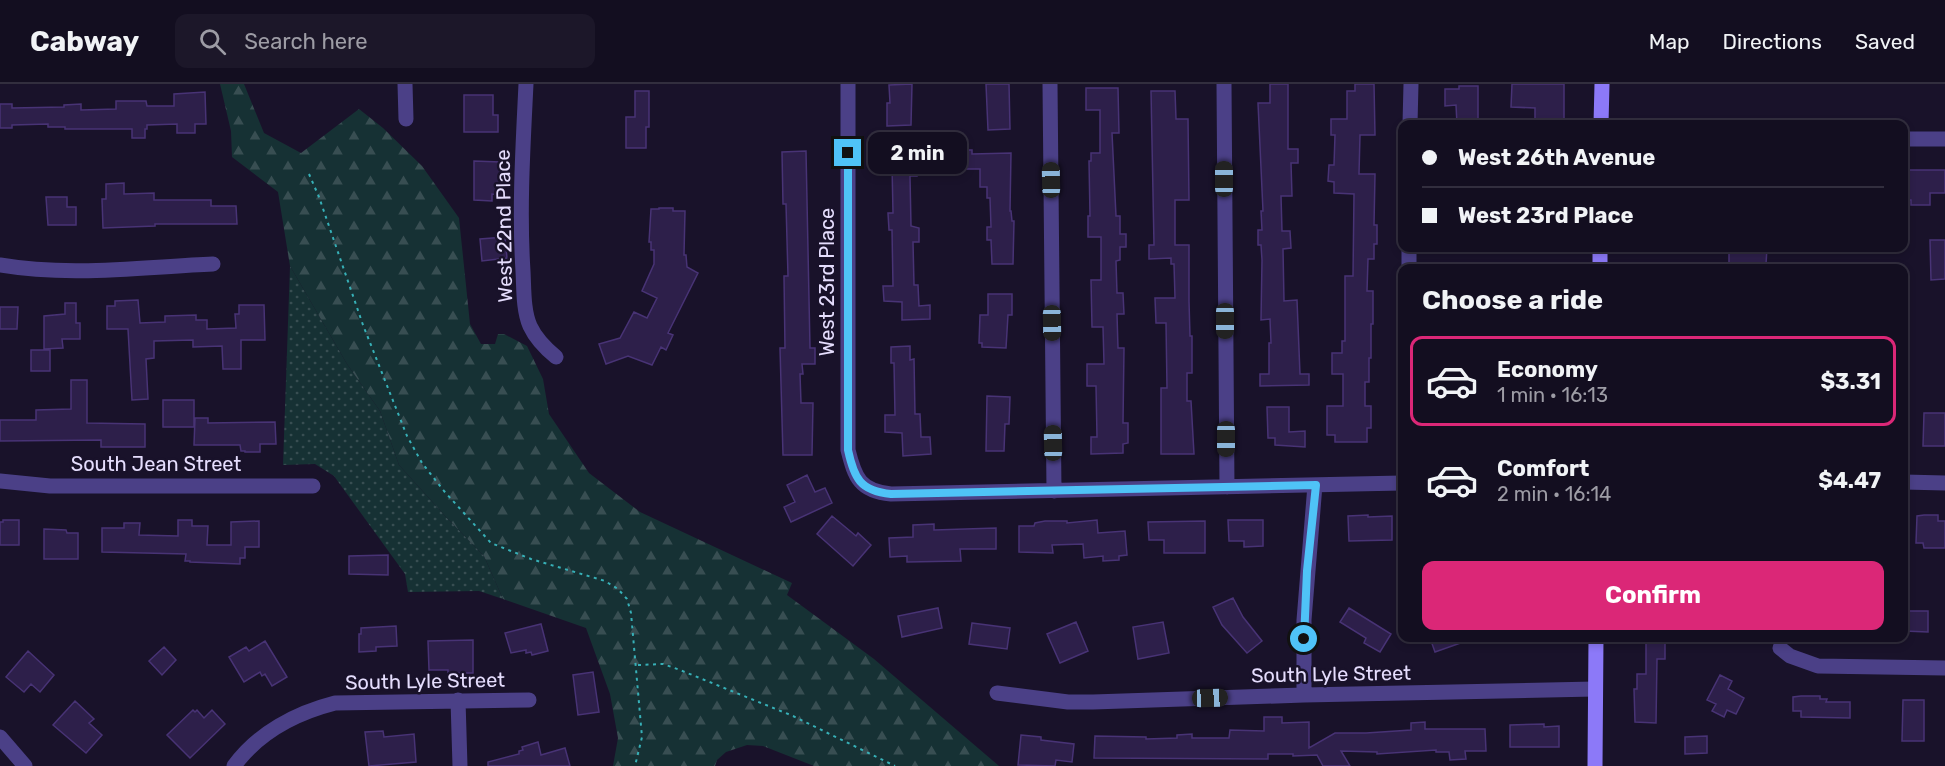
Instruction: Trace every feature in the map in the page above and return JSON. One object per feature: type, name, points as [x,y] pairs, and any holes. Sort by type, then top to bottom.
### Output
[{"type":"main road","points":[[1601,120],[1602,84]]},
{"type":"main road","points":[[1595,766],[1596,642]]},
{"type":"street","points":[[405,84],[406,119]]},
{"type":"street","name":"West 22nd Place","points":[[526,84],[521,247],[524,295],[530,324],[542,345],[556,357]]},
{"type":"street","name":"West 23rd Place","points":[[848,84],[848,450],[857,479],[874,493],[891,494],[1054,490]]},
{"type":"street","points":[[1050,84],[1054,490],[1398,483]]},
{"type":"street","points":[[1224,84],[1227,487]]},
{"type":"street","points":[[1410,120],[1411,84]]},
{"type":"street","points":[[1908,139],[1945,139]]},
{"type":"street","points":[[0,265],[42,271],[69,271],[213,264]]},
{"type":"street","name":"South Jean Street","points":[[0,482],[50,486],[313,486]]},
{"type":"street","points":[[1908,482],[1945,483]]},
{"type":"street","points":[[1304,695],[1304,620],[1316,485]]},
{"type":"street","points":[[1780,648],[1790,656],[1818,666],[1945,668]]},
{"type":"street","name":"South Lyle Street","points":[[997,693],[1085,702],[1595,689]]},
{"type":"street","points":[[458,700],[460,766]]},
{"type":"street","name":"South Lyle Street","points":[[234,766],[258,741],[288,719],[323,706],[346,702],[529,700]]},
{"type":"street","points":[[0,738],[25,766]]},
{"type":"path","points":[[309,174],[319,196],[363,325],[407,436],[422,463],[491,543],[531,559],[604,582],[618,589],[627,599],[631,613],[637,665],[642,737],[635,766]]},
{"type":"path","points":[[637,665],[663,664],[680,670],[793,716],[895,766]]},
{"type":"green space","points":[[220,84],[244,84],[264,133],[301,153],[359,109],[383,128],[422,166],[459,218],[470,324],[481,344],[495,344],[498,334],[504,334],[527,346],[543,379],[549,414],[589,473],[640,512],[792,583],[787,595],[874,659],[999,766],[814,766],[763,746],[747,745],[726,752],[717,760],[715,766],[613,766],[618,738],[610,694],[586,628],[503,599],[484,556],[399,465],[380,411],[347,364],[290,266],[278,192],[232,157],[231,131]]},
{"type":"green space","points":[[290,266],[347,364],[380,411],[399,465],[484,556],[503,599],[479,591],[408,592],[405,574],[334,476],[315,464],[283,465]]},
{"type":"building","points":[[912,84],[911,125],[887,126],[887,103],[890,103],[889,85]]},
{"type":"building","points":[[986,84],[1009,84],[1010,129],[988,130]]},
{"type":"building","points":[[1270,84],[1288,84],[1288,149],[1298,149],[1298,163],[1291,163],[1292,196],[1281,196],[1282,231],[1290,231],[1291,248],[1283,249],[1284,301],[1297,300],[1300,374],[1309,374],[1309,385],[1260,386],[1260,374],[1269,374],[1269,343],[1271,343],[1270,319],[1261,320],[1262,260],[1261,245],[1258,245],[1258,230],[1262,230],[1261,211],[1263,211],[1258,103],[1270,103]]},
{"type":"building","points":[[1355,84],[1374,84],[1375,135],[1360,135],[1359,174],[1375,174],[1374,225],[1377,225],[1377,244],[1374,244],[1374,259],[1368,259],[1367,291],[1373,291],[1373,324],[1371,324],[1369,382],[1365,382],[1365,406],[1371,406],[1371,428],[1367,428],[1367,442],[1335,442],[1335,435],[1327,435],[1327,406],[1343,406],[1343,374],[1332,374],[1332,353],[1342,353],[1342,341],[1345,341],[1345,276],[1353,276],[1354,194],[1334,193],[1334,182],[1328,181],[1329,165],[1334,165],[1335,135],[1331,135],[1331,119],[1347,119],[1347,91],[1355,91]]},
{"type":"building","points":[[1512,84],[1564,84],[1564,120],[1535,120],[1535,108],[1511,107]]},
{"type":"building","points":[[1459,86],[1478,86],[1478,120],[1457,120],[1456,105],[1445,106],[1445,89],[1459,89]]},
{"type":"building","points":[[1086,88],[1118,88],[1119,133],[1112,133],[1116,216],[1120,216],[1120,234],[1126,234],[1126,247],[1120,247],[1120,260],[1116,261],[1117,293],[1123,293],[1124,314],[1117,314],[1118,348],[1124,348],[1123,423],[1128,423],[1128,443],[1123,444],[1123,453],[1091,454],[1091,437],[1097,437],[1096,386],[1087,386],[1087,364],[1104,364],[1103,327],[1092,327],[1091,280],[1101,280],[1101,237],[1088,237],[1089,161],[1091,161],[1091,153],[1100,153],[1100,110],[1086,110]]},
{"type":"building","points":[[635,91],[649,91],[649,127],[646,127],[646,148],[626,148],[626,117],[635,117]]},
{"type":"building","points":[[1151,91],[1175,91],[1176,119],[1188,119],[1189,200],[1175,200],[1175,245],[1189,245],[1192,373],[1187,373],[1187,401],[1191,401],[1194,454],[1161,454],[1161,388],[1167,388],[1166,323],[1156,323],[1155,298],[1175,298],[1174,264],[1171,264],[1171,258],[1149,259],[1149,245],[1154,245]]},
{"type":"building","points":[[205,92],[206,124],[195,124],[195,133],[177,133],[177,124],[147,125],[145,138],[132,138],[132,129],[65,129],[65,127],[48,127],[48,124],[12,125],[12,128],[0,128],[0,104],[12,104],[12,108],[64,107],[64,105],[81,104],[81,110],[116,109],[116,101],[146,101],[147,106],[174,106],[174,94]]},
{"type":"building","points":[[464,95],[493,95],[493,115],[498,115],[498,132],[464,132]]},
{"type":"building","points":[[888,147],[911,147],[912,164],[917,164],[917,176],[910,176],[911,226],[919,228],[919,242],[913,242],[914,285],[918,285],[919,306],[930,305],[930,319],[902,320],[902,302],[884,301],[883,286],[893,286],[892,230],[889,230],[888,213],[893,213],[892,166],[889,166]]},
{"type":"building","points":[[956,150],[972,150],[972,154],[1011,153],[1010,211],[1012,221],[1014,221],[1013,264],[992,264],[991,240],[987,240],[987,227],[991,227],[990,198],[987,198],[987,187],[980,187],[980,169],[956,169]]},
{"type":"building","points":[[806,151],[810,348],[815,348],[815,364],[802,364],[803,374],[800,374],[801,403],[813,403],[812,455],[783,455],[780,348],[785,348],[784,276],[788,276],[782,152]]},
{"type":"building","points":[[474,161],[500,162],[500,195],[492,194],[492,201],[474,200]]},
{"type":"building","points":[[1908,170],[1945,170],[1945,193],[1930,193],[1930,205],[1911,205],[1911,200],[1908,200]]},
{"type":"building","points":[[124,183],[124,194],[154,193],[154,200],[211,200],[211,206],[236,206],[237,224],[155,224],[155,226],[103,228],[102,199],[106,199],[106,184]]},
{"type":"building","points":[[46,197],[67,197],[67,207],[76,207],[76,225],[48,225]]},
{"type":"building","points":[[651,209],[685,211],[684,255],[686,255],[687,267],[698,273],[668,333],[673,335],[666,350],[661,347],[652,365],[628,356],[606,364],[599,344],[620,338],[634,312],[647,318],[657,298],[642,291],[654,264],[654,250],[651,250],[651,242],[649,242]]},
{"type":"building","points":[[505,237],[507,258],[482,261],[480,239]]},
{"type":"building","points":[[1930,240],[1945,240],[1945,279],[1931,280]]},
{"type":"building","points":[[1729,252],[1767,252],[1766,264],[1729,264]]},
{"type":"building","points":[[988,294],[1012,294],[1012,315],[1008,315],[1006,348],[982,347],[982,343],[979,343],[980,315],[988,315]]},
{"type":"building","points":[[138,300],[140,323],[165,322],[165,316],[196,315],[196,320],[207,320],[207,329],[236,328],[235,314],[239,314],[239,305],[264,305],[265,340],[241,340],[241,369],[223,369],[222,346],[193,347],[193,340],[154,341],[154,358],[146,359],[148,399],[132,400],[128,329],[107,329],[107,306],[115,306],[115,301]]},
{"type":"building","points":[[65,303],[76,303],[76,323],[80,323],[80,339],[62,339],[63,348],[44,349],[44,316],[65,314]]},
{"type":"building","points":[[0,307],[18,307],[17,329],[0,329]]},
{"type":"building","points":[[910,346],[910,360],[914,359],[915,414],[920,414],[921,437],[930,437],[931,454],[903,456],[902,433],[885,432],[885,415],[895,415],[894,363],[891,363],[891,347]]},
{"type":"building","points":[[31,350],[50,350],[50,371],[31,371]]},
{"type":"building","points":[[71,380],[87,380],[87,423],[145,424],[145,447],[101,447],[101,440],[0,441],[0,420],[36,420],[36,410],[71,409]]},
{"type":"building","points":[[987,396],[1010,397],[1009,424],[1005,424],[1004,451],[986,451]]},
{"type":"building","points":[[163,400],[194,400],[194,427],[163,427]]},
{"type":"building","points":[[1267,407],[1289,407],[1289,432],[1305,431],[1305,447],[1275,445],[1275,438],[1268,438]]},
{"type":"building","points":[[1924,413],[1945,413],[1945,446],[1923,446]]},
{"type":"building","points":[[195,418],[208,418],[208,423],[275,422],[276,444],[260,444],[260,452],[241,451],[240,445],[194,445]]},
{"type":"building","points":[[807,475],[815,492],[825,488],[832,503],[791,522],[784,507],[795,502],[787,485]]},
{"type":"building","points":[[1368,515],[1368,517],[1392,516],[1392,540],[1349,541],[1348,516]]},
{"type":"building","points":[[1938,515],[1938,521],[1945,521],[1945,548],[1924,548],[1923,543],[1916,543],[1917,516]]},
{"type":"building","points":[[832,516],[856,536],[858,533],[871,545],[853,566],[817,534]]},
{"type":"building","points":[[19,520],[19,545],[0,545],[0,522]]},
{"type":"building","points":[[178,520],[192,520],[192,526],[208,526],[207,545],[231,545],[231,522],[259,521],[259,547],[245,547],[245,558],[240,558],[240,564],[190,562],[185,561],[186,554],[102,552],[102,528],[124,528],[124,523],[140,523],[139,535],[178,536]]},
{"type":"building","points":[[1097,520],[1098,533],[1125,531],[1127,555],[1119,556],[1119,560],[1103,561],[1103,556],[1084,558],[1083,544],[1052,545],[1053,553],[1019,552],[1019,526],[1034,526],[1035,523],[1045,521],[1067,521],[1067,523]]},
{"type":"building","points":[[1228,520],[1263,520],[1263,546],[1244,547],[1244,541],[1229,541]]},
{"type":"building","points":[[1205,521],[1205,553],[1164,553],[1164,540],[1149,540],[1148,522]]},
{"type":"building","points":[[934,524],[934,530],[996,528],[996,549],[960,549],[961,561],[907,562],[907,556],[890,557],[889,538],[913,537],[913,525]]},
{"type":"building","points":[[44,529],[78,533],[78,559],[44,559]]},
{"type":"building","points":[[388,555],[388,575],[349,574],[349,556]]},
{"type":"building","points":[[1233,598],[1243,617],[1262,641],[1247,653],[1222,625],[1213,607]]},
{"type":"building","points":[[938,608],[942,628],[902,637],[898,616]]},
{"type":"building","points":[[1349,608],[1391,634],[1380,652],[1364,643],[1366,638],[1340,622]]},
{"type":"building","points":[[1908,611],[1928,611],[1928,632],[1908,631]]},
{"type":"building","points":[[1076,622],[1088,651],[1060,663],[1047,634]]},
{"type":"building","points":[[1163,622],[1169,653],[1138,659],[1133,627]]},
{"type":"building","points":[[972,623],[1010,628],[1007,649],[969,644]]},
{"type":"building","points":[[541,624],[548,651],[532,655],[531,652],[526,653],[526,650],[511,653],[505,633]]},
{"type":"building","points":[[396,626],[397,646],[376,647],[376,651],[359,652],[361,628]]},
{"type":"building","points":[[473,640],[473,673],[429,670],[428,641]]},
{"type":"building","points":[[265,641],[287,677],[272,686],[265,674],[262,676],[260,672],[244,682],[229,657],[246,647],[249,651]]},
{"type":"building","points":[[1431,642],[1463,642],[1435,652]]},
{"type":"building","points":[[1646,642],[1665,642],[1665,659],[1657,659],[1656,723],[1635,722],[1634,689],[1637,689],[1637,674],[1646,674]]},
{"type":"building","points":[[164,647],[176,660],[162,675],[149,661]]},
{"type":"building","points":[[28,651],[54,675],[40,692],[31,684],[24,692],[6,677]]},
{"type":"building","points":[[593,672],[599,712],[578,715],[573,675]]},
{"type":"building","points":[[1720,675],[1732,681],[1728,689],[1744,698],[1736,714],[1727,710],[1724,717],[1712,711],[1716,704],[1707,700]]},
{"type":"building","points":[[1820,696],[1820,699],[1827,699],[1826,702],[1850,702],[1850,718],[1801,717],[1801,711],[1793,711],[1793,697]]},
{"type":"building","points":[[1903,700],[1924,700],[1924,741],[1902,741]]},
{"type":"building","points":[[75,701],[94,719],[89,723],[102,735],[86,753],[53,725]]},
{"type":"building","points":[[193,710],[195,712],[197,710],[204,718],[212,710],[225,724],[190,758],[167,735]]},
{"type":"building","points":[[1264,717],[1282,717],[1282,723],[1309,722],[1309,748],[1335,733],[1411,730],[1411,723],[1425,722],[1425,729],[1485,729],[1486,751],[1465,751],[1466,759],[1450,760],[1449,752],[1436,752],[1436,750],[1377,754],[1377,752],[1341,751],[1350,766],[1323,766],[1317,755],[1293,756],[1293,754],[1268,754],[1268,759],[1094,758],[1095,736],[1146,737],[1146,739],[1177,738],[1177,735],[1192,734],[1192,738],[1229,738],[1230,730],[1264,731]]},
{"type":"building","points":[[1544,724],[1544,727],[1559,726],[1559,747],[1510,747],[1510,725]]},
{"type":"building","points":[[383,731],[384,737],[414,734],[416,762],[369,766],[365,732]]},
{"type":"building","points":[[1021,735],[1074,744],[1072,762],[1056,760],[1055,766],[1018,765]]},
{"type":"building","points":[[1707,736],[1707,753],[1685,754],[1685,737]]},
{"type":"building","points":[[538,742],[541,755],[565,748],[570,766],[488,766],[488,762],[519,754],[519,751],[523,750],[522,747]]},
{"type":"route","points":[[848,153],[848,450],[857,479],[874,493],[891,494],[1316,485],[1307,571],[1304,639]]}]
